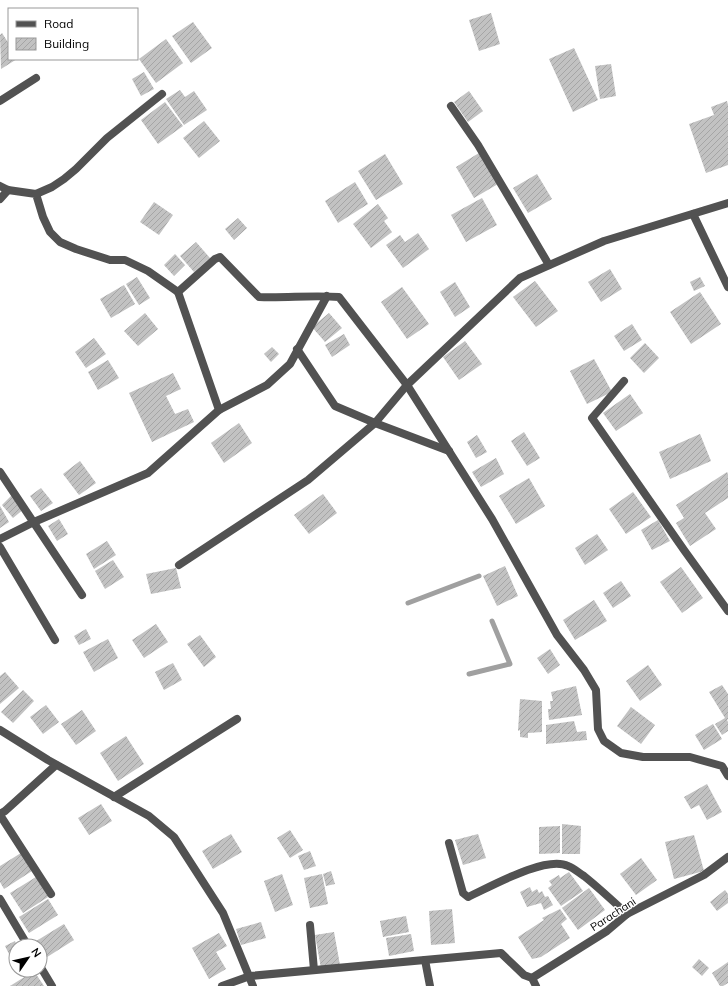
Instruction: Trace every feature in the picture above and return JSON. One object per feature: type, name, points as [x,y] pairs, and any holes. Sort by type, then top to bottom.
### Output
[{"type":"street","points":[[0,101],[36,78]]},
{"type":"street","points":[[0,186],[8,190],[36,194],[52,187],[76,169],[107,138],[162,94]]},
{"type":"street","points":[[451,106],[482,151],[549,265]]},
{"type":"street","points":[[0,199],[8,190]]},
{"type":"street","points":[[36,194],[43,217],[50,232],[60,242],[110,260],[125,260],[148,271],[178,292],[219,410]]},
{"type":"street","points":[[179,565],[308,480],[375,423],[407,385],[520,278],[604,241],[728,203]]},
{"type":"street","points":[[693,214],[728,287]]},
{"type":"street","points":[[178,292],[215,259],[220,257],[260,297],[339,297],[407,385],[492,519],[556,635],[584,670],[596,690],[598,729],[604,741],[621,753],[643,757],[690,757],[722,766],[728,776]]},
{"type":"street","points":[[0,539],[34,522],[148,473],[219,410],[268,385],[290,364],[327,296]]},
{"type":"street","points":[[298,349],[335,406],[449,451]]},
{"type":"street","points":[[624,381],[592,418],[728,611]]},
{"type":"street","points":[[0,472],[82,595]]},
{"type":"street","points":[[0,547],[55,640]]},
{"type":"street","points":[[114,797],[237,719]]},
{"type":"street","points":[[0,730],[56,765],[149,816],[174,837],[223,913],[253,986]]},
{"type":"street","points":[[51,894],[0,814],[56,765]]},
{"type":"street","points":[[448,843],[463,893],[468,897],[530,868],[554,863],[568,865],[610,897],[627,914]]},
{"type":"street","name":"Parachani","points":[[532,978],[607,931],[627,914],[704,875],[728,857]]},
{"type":"street","points":[[0,899],[23,938]]},
{"type":"street","points":[[310,925],[314,970]]},
{"type":"street","points":[[222,986],[250,976],[501,953],[524,975],[532,978],[536,986]]},
{"type":"street","points":[[425,960],[430,986]]},
{"type":"building","points":[[491,13],[500,44],[479,51],[469,20]]},
{"type":"building","points":[[193,22],[212,48],[191,63],[172,36]]},
{"type":"building","points":[[2,33],[8,42],[8,60],[15,60],[1,69],[0,35]]},
{"type":"building","points":[[166,39],[183,63],[156,83],[139,59]]},
{"type":"building","points":[[574,48],[598,100],[573,112],[549,59]]},
{"type":"building","points":[[611,64],[616,96],[600,99],[595,66]]},
{"type":"building","points":[[144,72],[154,89],[141,96],[132,79]]},
{"type":"building","points":[[180,90],[185,97],[194,91],[207,110],[184,125],[166,99]]},
{"type":"building","points":[[469,91],[483,111],[468,122],[454,102]]},
{"type":"building","points":[[727,101],[728,165],[706,173],[689,124],[714,115],[711,107]]},
{"type":"building","points":[[165,102],[183,126],[158,144],[141,120]]},
{"type":"building","points":[[204,121],[220,141],[199,158],[183,138]]},
{"type":"building","points":[[479,153],[498,184],[474,198],[456,167]]},
{"type":"building","points":[[385,154],[403,184],[376,200],[358,171]]},
{"type":"building","points":[[537,174],[552,199],[528,213],[513,188]]},
{"type":"building","points":[[355,182],[368,204],[338,223],[325,201]]},
{"type":"building","points":[[482,198],[497,225],[466,242],[451,215]]},
{"type":"building","points":[[154,202],[173,215],[159,235],[140,222]]},
{"type":"building","points":[[378,204],[388,218],[384,221],[392,232],[371,248],[353,224]]},
{"type":"building","points":[[238,218],[247,228],[234,240],[225,229]]},
{"type":"building","points":[[418,233],[429,249],[403,268],[386,245],[400,235],[405,242]]},
{"type":"building","points":[[196,242],[210,258],[194,272],[180,256]]},
{"type":"building","points":[[175,254],[185,265],[174,276],[164,265]]},
{"type":"building","points":[[610,269],[622,289],[601,302],[588,282]]},
{"type":"building","points":[[137,277],[150,298],[139,305],[126,284]]},
{"type":"building","points":[[700,277],[705,286],[694,291],[690,282]]},
{"type":"building","points":[[535,281],[558,311],[536,327],[513,297]]},
{"type":"building","points":[[455,282],[470,307],[455,317],[440,292]]},
{"type":"building","points":[[124,285],[135,304],[111,318],[100,299]]},
{"type":"building","points":[[402,287],[429,324],[407,339],[381,302]]},
{"type":"building","points":[[700,292],[721,324],[691,344],[670,312]]},
{"type":"building","points":[[145,313],[158,329],[138,346],[124,331]]},
{"type":"building","points":[[329,313],[342,328],[325,342],[312,327]]},
{"type":"building","points":[[632,324],[642,340],[624,351],[614,336]]},
{"type":"building","points":[[344,334],[350,345],[332,357],[325,345]]},
{"type":"building","points":[[94,338],[106,354],[86,368],[75,352]]},
{"type":"building","points":[[465,341],[482,364],[459,380],[443,357]]},
{"type":"building","points":[[645,343],[659,358],[644,373],[630,358]]},
{"type":"building","points":[[272,347],[279,354],[271,362],[264,354]]},
{"type":"building","points":[[594,359],[612,392],[587,404],[570,371]]},
{"type":"building","points":[[108,360],[119,378],[98,390],[88,372]]},
{"type":"building","points":[[173,373],[181,389],[166,396],[175,414],[188,409],[194,422],[152,442],[129,393]]},
{"type":"building","points":[[630,394],[643,413],[616,431],[603,413]]},
{"type":"building","points":[[239,423],[252,443],[224,463],[211,443]]},
{"type":"building","points":[[524,432],[540,458],[527,466],[511,441]]},
{"type":"building","points":[[700,434],[711,461],[670,479],[659,452]]},
{"type":"building","points":[[477,435],[487,452],[476,458],[467,442]]},
{"type":"building","points":[[496,458],[504,474],[481,487],[472,472]]},
{"type":"building","points":[[80,461],[96,483],[79,495],[63,474]]},
{"type":"building","points":[[727,472],[728,498],[705,513],[716,529],[690,546],[676,523],[684,518],[676,505]]},
{"type":"building","points":[[529,478],[545,506],[516,524],[499,496]]},
{"type":"building","points":[[41,488],[53,503],[41,511],[30,496]]},
{"type":"building","points":[[633,492],[651,517],[626,534],[609,509]]},
{"type":"building","points":[[323,494],[337,513],[309,534],[294,515]]},
{"type":"building","points":[[12,495],[24,509],[13,518],[2,505]]},
{"type":"building","points":[[0,506],[9,522],[0,528]]},
{"type":"building","points":[[59,519],[68,534],[57,541],[48,526]]},
{"type":"building","points":[[658,520],[670,541],[652,550],[641,530]]},
{"type":"building","points":[[597,534],[608,550],[585,565],[575,548]]},
{"type":"building","points":[[107,541],[116,555],[94,569],[86,554]]},
{"type":"building","points":[[113,560],[124,577],[105,589],[95,571]]},
{"type":"building","points":[[505,566],[518,596],[497,606],[483,576]]},
{"type":"building","points":[[681,567],[703,598],[682,613],[660,582]]},
{"type":"building","points":[[176,568],[181,588],[151,594],[146,574]]},
{"type":"building","points":[[621,581],[631,596],[613,608],[603,593]]},
{"type":"building","points":[[594,600],[607,621],[575,640],[563,620]]},
{"type":"building","points":[[156,624],[168,642],[144,658],[132,640]]},
{"type":"building","points":[[86,629],[91,639],[79,645],[74,636]]},
{"type":"building","points":[[200,635],[216,657],[204,667],[187,644]]},
{"type":"building","points":[[108,639],[118,658],[94,672],[83,652]]},
{"type":"building","points":[[550,649],[560,665],[548,674],[537,658]]},
{"type":"building","points":[[173,663],[182,680],[164,690],[155,672]]},
{"type":"building","points":[[648,665],[662,685],[640,701],[626,681]]},
{"type":"building","points":[[5,672],[19,688],[0,704],[0,676]]},
{"type":"building","points":[[722,685],[728,694],[728,731],[722,735],[715,724],[725,718],[709,692]]},
{"type":"building","points":[[576,686],[582,715],[549,720],[548,709],[551,709],[550,701],[553,701],[551,692]]},
{"type":"building","points":[[23,690],[34,701],[13,723],[1,712]]},
{"type":"building","points":[[520,699],[542,701],[542,732],[528,733],[528,738],[520,737],[520,730],[518,731]]},
{"type":"building","points":[[46,705],[59,722],[43,734],[30,717]]},
{"type":"building","points":[[631,707],[655,725],[641,744],[617,726]]},
{"type":"building","points":[[82,710],[96,731],[76,745],[61,724]]},
{"type":"building","points":[[574,721],[577,732],[586,731],[587,740],[546,744],[546,725]]},
{"type":"building","points":[[713,724],[722,739],[704,750],[695,735]]},
{"type":"building","points":[[126,736],[144,764],[118,781],[100,753]]},
{"type":"building","points":[[707,784],[722,812],[707,820],[699,805],[691,809],[684,797]]},
{"type":"building","points":[[101,804],[112,821],[89,835],[78,818]]},
{"type":"building","points":[[562,824],[581,826],[580,854],[562,854]]},
{"type":"building","points":[[560,826],[560,853],[539,854],[539,827]]},
{"type":"building","points":[[290,830],[303,850],[290,858],[277,838]]},
{"type":"building","points":[[231,834],[242,852],[213,869],[202,851]]},
{"type":"building","points":[[478,834],[486,858],[463,865],[455,840]]},
{"type":"building","points":[[694,835],[704,871],[674,879],[665,842]]},
{"type":"building","points":[[310,851],[316,866],[304,870],[298,856]]},
{"type":"building","points":[[21,853],[32,871],[4,889],[0,882],[0,866]]},
{"type":"building","points":[[641,858],[657,880],[636,895],[620,874]]},
{"type":"building","points":[[331,871],[335,884],[326,886],[323,874]]},
{"type":"building","points":[[569,872],[583,891],[561,906],[548,888],[552,885],[549,881],[559,875],[560,878]]},
{"type":"building","points":[[282,874],[293,905],[275,912],[264,881]]},
{"type":"building","points":[[322,874],[328,904],[310,908],[304,878]]},
{"type":"building","points":[[36,877],[48,897],[23,913],[10,893]]},
{"type":"building","points":[[530,887],[532,892],[537,889],[539,893],[542,891],[545,897],[548,896],[553,905],[544,910],[541,903],[527,907],[520,892]]},
{"type":"building","points":[[589,888],[605,910],[578,930],[562,908]]},
{"type":"building","points":[[725,890],[728,894],[728,903],[717,911],[710,902]]},
{"type":"building","points":[[48,899],[58,915],[29,933],[19,917]]},
{"type":"building","points":[[452,909],[455,943],[431,945],[429,911]]},
{"type":"building","points":[[560,909],[567,919],[561,924],[570,938],[541,957],[532,959],[518,937],[544,920],[542,918]]},
{"type":"building","points":[[406,916],[409,932],[383,937],[380,921]]},
{"type":"building","points":[[261,922],[266,938],[241,945],[236,929]]},
{"type":"building","points":[[64,924],[74,940],[48,956],[48,938],[41,938]]},
{"type":"building","points":[[334,932],[340,965],[321,968],[315,935]]},
{"type":"building","points":[[219,933],[227,946],[216,952],[226,969],[209,979],[192,948]]},
{"type":"building","points":[[411,934],[414,951],[389,956],[386,938]]},
{"type":"building","points":[[8,944],[8,952],[5,946]]},
{"type":"building","points":[[699,959],[709,968],[702,976],[692,967]]},
{"type":"building","points":[[728,962],[728,983],[720,986],[712,973]]},
{"type":"building","points":[[23,978],[39,978],[44,986],[10,986]]},
{"type":"waterway","points":[[408,603],[479,576]]},
{"type":"waterway","points":[[469,674],[510,664],[492,621]]}]
